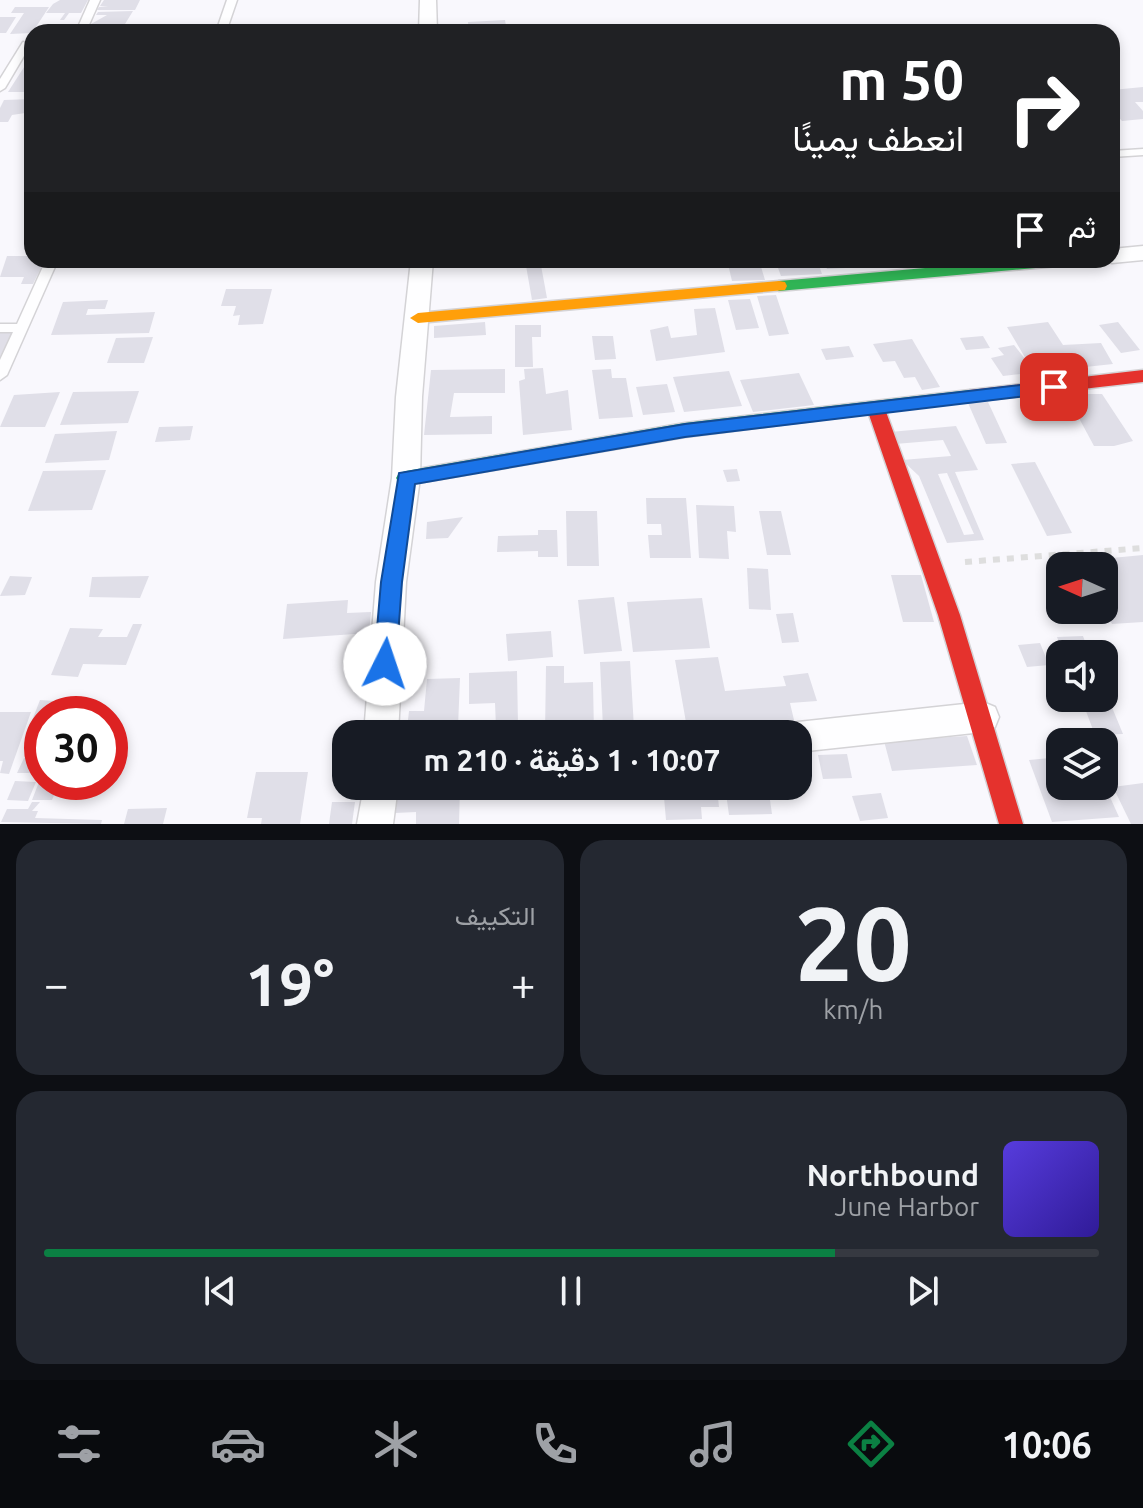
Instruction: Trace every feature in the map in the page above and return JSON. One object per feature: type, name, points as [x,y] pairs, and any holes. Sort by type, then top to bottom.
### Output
[{"type":"street","points":[[428,0],[428,24]]},
{"type":"street","points":[[1120,255],[1143,253]]},
{"type":"street","points":[[382,720],[391,582],[406,478],[409,397],[421,268]]},
{"type":"street","points":[[418,318],[979,268]]},
{"type":"street","points":[[406,478],[685,430],[1143,376]]},
{"type":"street","points":[[876,409],[934,565],[983,717],[1011,824]]},
{"type":"street","points":[[812,735],[983,717]]},
{"type":"street","points":[[375,824],[379,800]]},
{"type":"lane","points":[[84,24],[95,0]]},
{"type":"lane","points":[[224,24],[232,0]]},
{"type":"lane","points":[[0,88],[24,47]]},
{"type":"lane","points":[[1120,153],[1143,152]]},
{"type":"lane","points":[[0,375],[48,268]]},
{"type":"lane","points":[[0,328],[21,328]]},
{"type":"path","points":[[934,565],[1143,548]]},
{"type":"building","points":[[60,0],[88,0],[81,13],[69,13],[64,20],[60,20],[65,13],[46,13]]},
{"type":"building","points":[[104,0],[140,0],[135,10],[97,10],[108,7],[100,6]]},
{"type":"building","points":[[15,7],[49,7],[38,24],[24,24],[24,33],[10,34],[24,13],[11,13]]},
{"type":"building","points":[[133,11],[125,24],[91,24],[107,15],[96,15],[98,12]]},
{"type":"building","points":[[0,17],[16,17],[6,33],[0,33]]},
{"type":"building","points":[[505,20],[506,24],[468,24]]},
{"type":"building","points":[[24,67],[24,92],[8,92]]},
{"type":"building","points":[[1143,87],[1143,102],[1135,102],[1143,111],[1143,119],[1120,119],[1120,89]]},
{"type":"building","points":[[24,99],[24,113],[12,115],[8,122],[0,122],[0,108],[4,100]]},
{"type":"building","points":[[7,256],[24,256],[24,268],[41,268],[33,284],[21,284],[24,277],[0,277]]},
{"type":"building","points":[[526,268],[541,268],[547,298],[532,300]]},
{"type":"building","points":[[729,268],[761,268],[765,280],[732,281]]},
{"type":"building","points":[[778,268],[820,268],[822,274],[781,276]]},
{"type":"building","points":[[226,289],[272,289],[263,324],[238,325],[240,315],[233,316],[236,306],[221,306]]},
{"type":"building","points":[[776,295],[789,334],[769,336],[757,296]]},
{"type":"building","points":[[750,299],[759,328],[736,330],[728,300]]},
{"type":"building","points":[[108,300],[105,309],[88,309],[86,315],[155,312],[149,333],[51,335],[63,302]]},
{"type":"building","points":[[715,308],[725,352],[656,361],[650,330],[668,326],[671,338],[697,335],[694,309]]},
{"type":"building","points":[[485,322],[486,335],[434,338],[434,326]]},
{"type":"building","points":[[1048,322],[1063,345],[1101,343],[1113,364],[1003,376],[991,358],[1004,355],[998,348],[1014,345],[1029,364],[1007,327]]},
{"type":"building","points":[[1118,322],[1140,350],[1121,353],[1099,325]]},
{"type":"building","points":[[515,325],[541,325],[541,337],[532,337],[533,367],[515,367]]},
{"type":"building","points":[[0,331],[15,331],[0,363]]},
{"type":"building","points":[[592,336],[613,336],[616,359],[595,360]]},
{"type":"building","points":[[983,336],[990,348],[966,350],[960,338]]},
{"type":"building","points":[[153,337],[144,363],[107,363],[116,338]]},
{"type":"building","points":[[912,339],[940,387],[922,390],[915,377],[904,378],[895,361],[883,362],[873,344]]},
{"type":"building","points":[[849,346],[854,357],[826,360],[821,349]]},
{"type":"building","points":[[543,368],[546,394],[568,390],[572,430],[523,435],[519,381],[525,379],[524,369]]},
{"type":"building","points":[[505,369],[505,393],[454,393],[450,417],[492,416],[492,434],[424,435],[431,370]]},
{"type":"building","points":[[611,369],[612,378],[626,378],[633,417],[599,419],[592,370]]},
{"type":"building","points":[[729,371],[742,406],[684,412],[673,377]]},
{"type":"building","points":[[799,373],[814,405],[753,412],[740,380]]},
{"type":"building","points":[[667,384],[675,412],[643,415],[636,387]]},
{"type":"building","points":[[139,391],[128,423],[60,425],[73,392]]},
{"type":"building","points":[[60,392],[45,427],[0,427],[14,395]]},
{"type":"building","points":[[1066,394],[1102,394],[1133,441],[1114,446],[1094,446]]},
{"type":"building","points":[[988,402],[1007,443],[986,444],[968,403]]},
{"type":"building","points":[[193,426],[190,440],[155,442],[159,427]]},
{"type":"building","points":[[956,426],[978,470],[955,472],[984,540],[947,543],[919,476],[902,460],[951,456],[943,440],[895,444],[890,432]],"holes":[[[947,473],[974,534],[964,535],[938,474]]]},
{"type":"building","points":[[117,431],[109,460],[45,463],[55,434]]},
{"type":"building","points":[[1035,462],[1072,533],[1047,536],[1011,464]]},
{"type":"building","points":[[737,469],[740,481],[727,482],[723,470]]},
{"type":"building","points":[[106,470],[92,510],[28,511],[43,471]]},
{"type":"building","points":[[646,498],[686,498],[691,558],[650,558],[648,535],[662,535],[661,524],[647,524]]},
{"type":"building","points":[[696,505],[734,506],[736,532],[727,531],[729,559],[699,558]]},
{"type":"building","points":[[566,511],[597,511],[599,566],[567,566]]},
{"type":"building","points":[[759,511],[781,511],[791,555],[767,555]]},
{"type":"building","points":[[463,517],[448,538],[426,539],[427,522]]},
{"type":"building","points":[[538,530],[557,530],[558,557],[538,557],[538,551],[497,552],[498,536],[538,535]]},
{"type":"building","points":[[1143,555],[1143,622],[1118,624],[1118,557]]},
{"type":"building","points":[[747,568],[768,569],[771,610],[749,609]]},
{"type":"building","points":[[891,575],[921,575],[934,622],[903,622]]},
{"type":"building","points":[[10,576],[32,577],[25,595],[0,596]]},
{"type":"building","points":[[149,576],[140,598],[89,597],[92,577]]},
{"type":"building","points":[[614,597],[622,651],[584,654],[578,600]]},
{"type":"building","points":[[702,598],[710,648],[633,652],[627,602]]},
{"type":"building","points":[[348,600],[347,613],[371,612],[369,633],[283,639],[287,604]]},
{"type":"building","points":[[793,613],[799,642],[782,643],[776,614]]},
{"type":"building","points":[[133,624],[142,624],[126,665],[83,664],[78,677],[51,675],[70,628],[103,629],[98,637],[127,637]]},
{"type":"building","points":[[551,631],[553,657],[508,661],[506,634]]},
{"type":"building","points":[[1083,636],[1084,640],[1058,640],[1057,637]]},
{"type":"building","points":[[1040,643],[1046,665],[1027,667],[1018,645]]},
{"type":"building","points":[[718,657],[725,691],[786,686],[783,676],[808,673],[817,701],[790,703],[794,720],[686,720],[675,660]]},
{"type":"building","points":[[630,661],[634,720],[603,720],[600,662]]},
{"type":"building","points":[[546,666],[564,666],[564,683],[593,682],[594,720],[545,720]]},
{"type":"building","points":[[517,671],[518,720],[496,720],[495,703],[469,704],[469,673]]},
{"type":"building","points":[[460,678],[458,720],[408,720],[409,711],[424,711],[427,679]]},
{"type":"building","points":[[0,712],[24,712],[24,732],[9,774],[0,773],[3,761],[0,761]]},
{"type":"building","points":[[1086,712],[1114,712],[1123,734],[1118,734],[1118,728],[1092,728]]},
{"type":"building","points":[[967,736],[977,765],[892,771],[884,741]]},
{"type":"building","points":[[847,754],[852,778],[823,779],[818,755]]},
{"type":"building","points":[[24,758],[24,773],[17,773]]},
{"type":"building","points":[[1046,758],[1046,800],[1111,800],[1119,817],[1052,822],[1029,760]]},
{"type":"building","points":[[256,772],[308,772],[300,824],[261,824],[262,818],[247,818]]},
{"type":"building","points":[[15,781],[24,781],[24,800],[28,801],[7,800]]},
{"type":"building","points":[[1143,783],[1143,824],[1131,824],[1118,797],[1118,786]]},
{"type":"building","points":[[881,793],[888,818],[860,821],[852,796]]},
{"type":"building","points":[[396,800],[460,800],[459,824],[416,824],[416,812],[395,813]]},
{"type":"building","points":[[664,800],[718,800],[719,807],[701,807],[702,819],[666,820]]},
{"type":"building","points":[[727,800],[770,800],[772,814],[729,815]]},
{"type":"building","points":[[32,802],[40,802],[32,811],[38,811],[35,818],[102,820],[101,824],[1,822],[7,809],[28,809]]},
{"type":"building","points":[[332,802],[355,802],[352,824],[329,824]]},
{"type":"building","points":[[167,808],[163,824],[124,824],[128,809]]},
{"type":"traffic: fast","points":[[779,286],[980,268]]},
{"type":"traffic: fast","points":[[406,478],[685,430],[970,396]]},
{"type":"traffic: slow","points":[[418,318],[779,286]]},
{"type":"traffic: jam","points":[[970,396],[1143,376]]},
{"type":"traffic: jam","points":[[876,409],[949,615],[1011,824]]},
{"type":"route","points":[[385,664],[391,582],[406,478],[685,430],[1054,387]]}]
